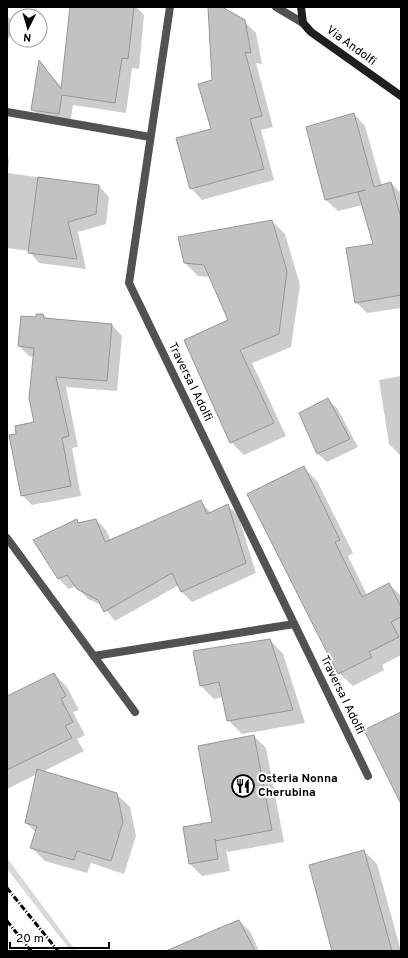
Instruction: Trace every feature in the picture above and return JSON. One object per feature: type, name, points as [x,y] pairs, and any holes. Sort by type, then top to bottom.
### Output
[{"type":"street","name":"Traversa I Adolfi","points":[[170,7],[129,283],[368,776]]},
{"type":"street","points":[[276,7],[303,23]]},
{"type":"street","points":[[301,7],[303,23]]},
{"type":"street","name":"Via Andolfi","points":[[303,23],[311,32],[327,45],[401,96]]},
{"type":"street","points":[[7,112],[150,137]]},
{"type":"street","points":[[7,538],[135,712]]},
{"type":"street","points":[[94,656],[294,624]]},
{"type":"shaded area","points":[[7,858],[76,951],[71,951],[7,869]]},
{"type":"building","points":[[70,7],[134,7],[128,59],[122,58],[115,103],[62,95],[59,114],[31,110],[39,60],[61,89]]},
{"type":"building","points":[[208,7],[222,7],[245,20],[251,53],[245,52],[262,116],[250,119],[264,169],[190,189],[176,138],[211,129],[198,84],[212,80]]},
{"type":"building","points":[[354,113],[374,187],[391,182],[401,218],[401,295],[355,303],[346,248],[373,244],[358,192],[365,190],[325,200],[306,127]]},
{"type":"building","points":[[38,177],[99,185],[96,214],[68,222],[77,259],[28,253]]},
{"type":"building","points":[[272,220],[287,271],[279,334],[240,350],[274,423],[230,443],[184,340],[228,320],[204,265],[184,263],[178,237]]},
{"type":"building","points":[[36,314],[43,314],[44,318],[112,324],[107,381],[56,377],[69,436],[62,438],[71,486],[21,496],[9,435],[16,434],[15,426],[34,422],[29,398],[34,348],[18,346],[21,316],[36,317]]},
{"type":"building","points":[[328,398],[350,439],[317,454],[299,413]]},
{"type":"building","points":[[304,466],[340,540],[335,542],[362,597],[389,583],[401,607],[401,617],[391,622],[399,637],[369,652],[372,657],[338,674],[247,494]]},
{"type":"building","points":[[201,500],[207,514],[228,504],[246,563],[181,592],[172,573],[104,612],[98,600],[77,589],[67,575],[58,579],[33,540],[77,519],[78,523],[96,519],[105,542]]},
{"type":"building","points":[[270,639],[293,710],[227,721],[219,682],[200,686],[193,651]]},
{"type":"building","points":[[54,673],[66,696],[61,699],[73,722],[65,726],[72,738],[7,770],[7,696]]},
{"type":"building","points":[[401,712],[401,804],[364,730]]},
{"type":"building","points":[[254,735],[272,830],[215,841],[218,859],[189,864],[183,827],[212,822],[198,746]]},
{"type":"building","points":[[37,769],[117,793],[123,822],[111,861],[77,851],[74,860],[30,848],[37,826],[25,823]]},
{"type":"building","points":[[364,850],[392,951],[332,951],[309,865]]},
{"type":"building","points":[[239,920],[255,951],[166,951],[224,926]]},
{"type":"railway","points":[[7,888],[58,951]]},
{"type":"railway","points":[[7,921],[31,951]]},
{"type":"place","name":"Osteria Nonna Cherubina","points":[[243,786]]}]
